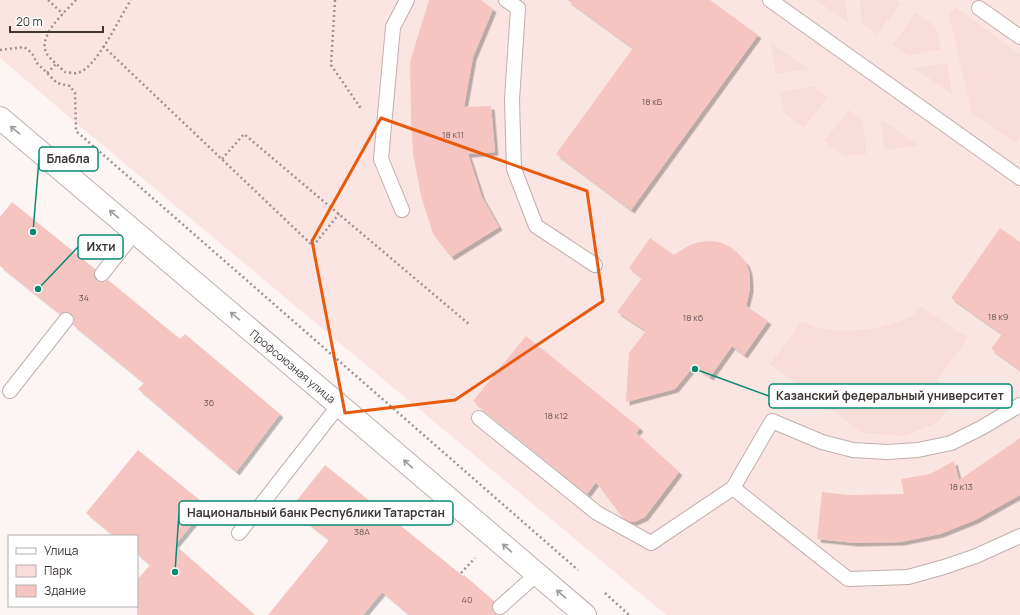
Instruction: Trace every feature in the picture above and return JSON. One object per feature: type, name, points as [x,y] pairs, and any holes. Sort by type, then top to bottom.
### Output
[{"type":"street","name":"Профсоюзная улица","points":[[0,118],[585,615]]},
{"type":"lane","points":[[402,210],[381,160],[393,27],[407,0]]},
{"type":"lane","points":[[506,0],[518,8],[512,100],[514,169],[536,226],[595,265]]},
{"type":"lane","points":[[770,0],[1020,178]]},
{"type":"lane","points":[[979,8],[1020,37]]},
{"type":"lane","points":[[102,274],[135,232]]},
{"type":"lane","points":[[10,391],[66,320]]},
{"type":"lane","points":[[239,533],[339,405]]},
{"type":"lane","points":[[479,418],[597,513],[652,543],[733,488],[772,421],[822,442],[853,450],[887,452],[918,450],[951,443],[981,428],[1020,405]]},
{"type":"lane","points":[[733,488],[848,580],[908,577],[976,556],[1020,536]]},
{"type":"lane","points":[[500,607],[537,574]]},
{"type":"path","points":[[48,0],[63,14]]},
{"type":"path","points":[[76,0],[54,23],[45,40],[44,46],[47,55],[65,72],[77,73],[84,71],[98,56],[131,0]]},
{"type":"path","points":[[336,0],[331,65],[382,140]]},
{"type":"path","points":[[103,46],[313,246],[339,214]]},
{"type":"path","points":[[0,50],[24,47],[32,52],[37,63],[56,83],[70,86],[75,93],[76,131],[581,573]]},
{"type":"path","points":[[47,73],[56,63]]},
{"type":"path","points":[[222,159],[244,134],[470,325]]},
{"type":"path","points":[[461,573],[478,555]]},
{"type":"path","points":[[599,589],[629,615]]},
{"type":"highlighted area","points":[[381,118],[587,191],[603,301],[455,400],[345,413],[312,241]]},
{"type":"shaded area","points":[[0,0],[1020,0],[1020,615],[666,615],[0,58]]},
{"type":"green space","points":[[816,0],[845,0],[848,23]]},
{"type":"green space","points":[[860,0],[896,0],[901,4],[877,34],[862,24]]},
{"type":"green space","points":[[956,7],[1020,54],[1020,137],[1015,143],[972,113],[949,15]]},
{"type":"green space","points":[[916,13],[936,27],[941,49],[908,56],[893,44]]},
{"type":"green space","points":[[771,43],[808,69],[776,74]]},
{"type":"green space","points":[[947,63],[952,94],[914,68]]},
{"type":"green space","points":[[813,86],[827,97],[804,128],[785,114],[780,92]]},
{"type":"green space","points":[[849,110],[863,121],[866,154],[844,156],[824,141]]},
{"type":"green space","points":[[880,119],[918,145],[885,151]]},
{"type":"green space","points":[[921,307],[968,338],[937,380],[961,396],[936,423],[905,436],[863,433],[770,364],[802,321],[814,327],[831,330],[848,331],[877,328],[909,318]]},
{"type":"building","points":[[429,0],[481,0],[493,9],[473,57],[464,107],[491,106],[495,152],[468,154],[482,197],[499,227],[451,257],[433,234],[421,196],[413,154],[410,62]]},
{"type":"building","points":[[567,0],[710,0],[758,35],[631,210],[556,154],[633,48]]},
{"type":"building","points":[[12,202],[95,269],[94,277],[96,280],[105,282],[108,280],[180,339],[185,334],[280,414],[236,472],[138,389],[144,383],[73,325],[74,317],[72,314],[63,312],[60,314],[0,266],[0,217]]},
{"type":"building","points":[[1000,228],[1020,242],[1020,370],[991,349],[1002,334],[951,298]]},
{"type":"building","points":[[650,238],[674,255],[690,245],[699,242],[712,241],[722,243],[732,248],[746,263],[749,271],[750,289],[746,306],[768,321],[744,355],[732,346],[710,377],[694,366],[675,389],[626,402],[629,353],[646,331],[617,312],[642,278],[629,268]]},
{"type":"building","points":[[526,336],[640,428],[636,433],[679,472],[645,517],[634,522],[628,521],[622,517],[596,482],[587,494],[473,401]]},
{"type":"building","points":[[1020,438],[1020,495],[975,520],[940,534],[901,542],[855,543],[817,539],[822,492],[848,495],[904,494],[901,479],[930,474],[954,461],[959,480]]},
{"type":"building","points":[[138,450],[207,506],[175,545],[255,615],[137,615],[138,579],[150,565],[138,555],[138,535],[113,535],[86,513]]},
{"type":"building","points":[[325,465],[463,576],[464,575],[494,601],[492,609],[497,615],[409,615],[382,592],[363,615],[268,615],[329,540],[290,509]]},
{"type":"place","name":"Блабла","points":[[33,232]]},
{"type":"place","name":"Ихти","points":[[38,289]]},
{"type":"place","name":"Казанский федеральный университет","points":[[695,369]]},
{"type":"place","name":"Национальный банк Республики Татарстан","points":[[175,572]]}]
